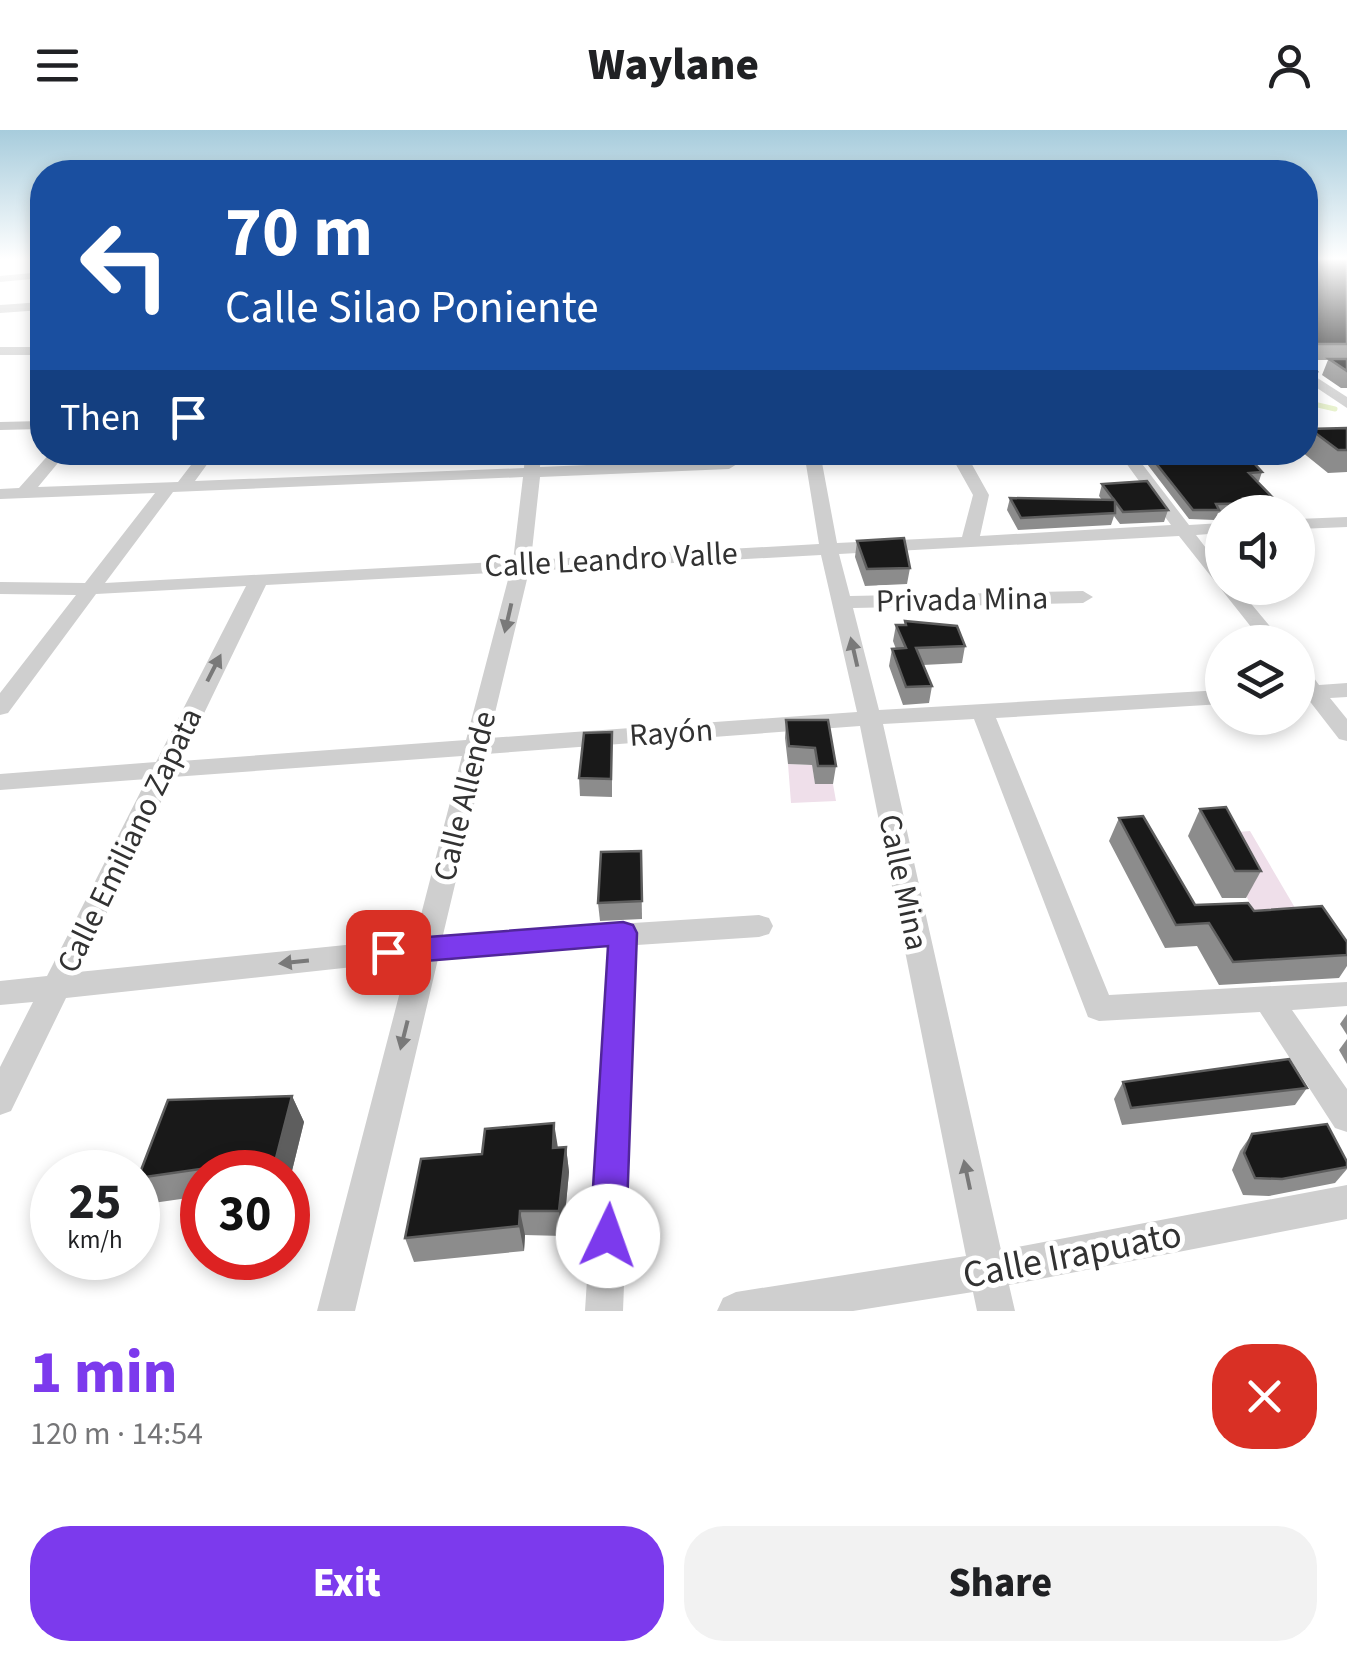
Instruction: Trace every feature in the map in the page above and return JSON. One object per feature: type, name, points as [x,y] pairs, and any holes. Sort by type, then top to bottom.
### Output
[{"type":"street","points":[[0,352],[30,351]]},
{"type":"street","points":[[0,364],[30,364]]},
{"type":"street","points":[[1318,377],[1347,404]]},
{"type":"street","points":[[0,426],[30,425]]},
{"type":"street","points":[[24,493],[49,465]]},
{"type":"street","points":[[0,708],[92,589],[197,465]]},
{"type":"street","points":[[0,494],[487,465]]},
{"type":"street","name":"Calle Allende","points":[[336,1311],[520,564],[528,520],[531,465]]},
{"type":"street","name":"Calle Mina","points":[[814,465],[828,546],[870,718],[996,1311]]},
{"type":"street","points":[[964,465],[980,495],[970,539]]},
{"type":"street","points":[[1134,465],[1205,559]]},
{"type":"street","points":[[1315,523],[1347,522]]},
{"type":"street","name":"Calle Leandro Valle","points":[[0,588],[92,589],[828,546],[1205,529]]},
{"type":"street","name":"Calle Emiliano Zapata","points":[[0,1100],[258,580]]},
{"type":"street","name":"Privada Mina","points":[[842,602],[1082,596]]},
{"type":"street","points":[[1242,605],[1259,625]]},
{"type":"street","points":[[1315,692],[1347,690]]},
{"type":"street","name":"Rayón","points":[[0,782],[870,718],[1205,698]]},
{"type":"street","points":[[1315,701],[1347,734]]},
{"type":"street","points":[[983,712],[1098,1008],[1347,994]]},
{"type":"street","points":[[0,994],[426,948],[759,926]]},
{"type":"street","points":[[604,1311],[623,933]]},
{"type":"street","points":[[1268,998],[1347,1117]]},
{"type":"street","name":"Calle Irapuato","points":[[736,1311],[988,1271],[1347,1202]]},
{"type":"shaded area","points":[[788,764],[812,765],[815,783],[833,784],[836,801],[791,803]]},
{"type":"shaded area","points":[[1250,831],[1308,930],[1266,933],[1213,834]]},
{"type":"building","points":[[1318,313],[1347,313],[1347,344],[1318,344]]},
{"type":"building","points":[[1329,359],[1347,359],[1347,371]]},
{"type":"building","points":[[1347,428],[1347,450],[1338,450],[1318,435],[1318,429]]},
{"type":"building","points":[[1157,465],[1256,465],[1262,472],[1249,473],[1270,495],[1205,495],[1205,510],[1193,510]]},
{"type":"building","points":[[1147,481],[1168,510],[1123,512],[1115,501],[1115,513],[1021,518],[1010,498],[1114,500],[1102,484]]},
{"type":"building","points":[[904,538],[910,568],[867,569],[857,541]]},
{"type":"building","points":[[905,621],[957,626],[965,646],[916,648],[932,686],[906,687],[892,649],[906,648],[896,625],[906,625]]},
{"type":"building","points":[[786,720],[828,720],[836,766],[818,766],[815,748],[789,746]]},
{"type":"building","points":[[612,732],[611,779],[579,778],[584,733]]},
{"type":"building","points":[[1226,807],[1261,871],[1235,871],[1200,809]]},
{"type":"building","points":[[1143,816],[1195,905],[1248,903],[1254,911],[1322,906],[1347,942],[1347,955],[1233,962],[1209,923],[1176,925],[1119,818]]},
{"type":"building","points":[[641,851],[642,901],[598,903],[601,852]]},
{"type":"building","points":[[1289,1059],[1307,1088],[1131,1108],[1123,1082]]},
{"type":"building","points":[[292,1096],[278,1150],[180,1150],[180,1172],[160,1175],[160,1150],[149,1150],[168,1100]]},
{"type":"building","points":[[554,1123],[553,1148],[566,1147],[559,1211],[520,1211],[519,1226],[405,1238],[421,1159],[482,1154],[485,1129]]},
{"type":"building","points":[[1327,1124],[1347,1167],[1282,1179],[1255,1178],[1244,1153],[1252,1134]]},
{"type":"waterway","points":[[1318,405],[1335,409]]},
{"type":"route","points":[[388,952],[623,933],[608,1236]]}]
